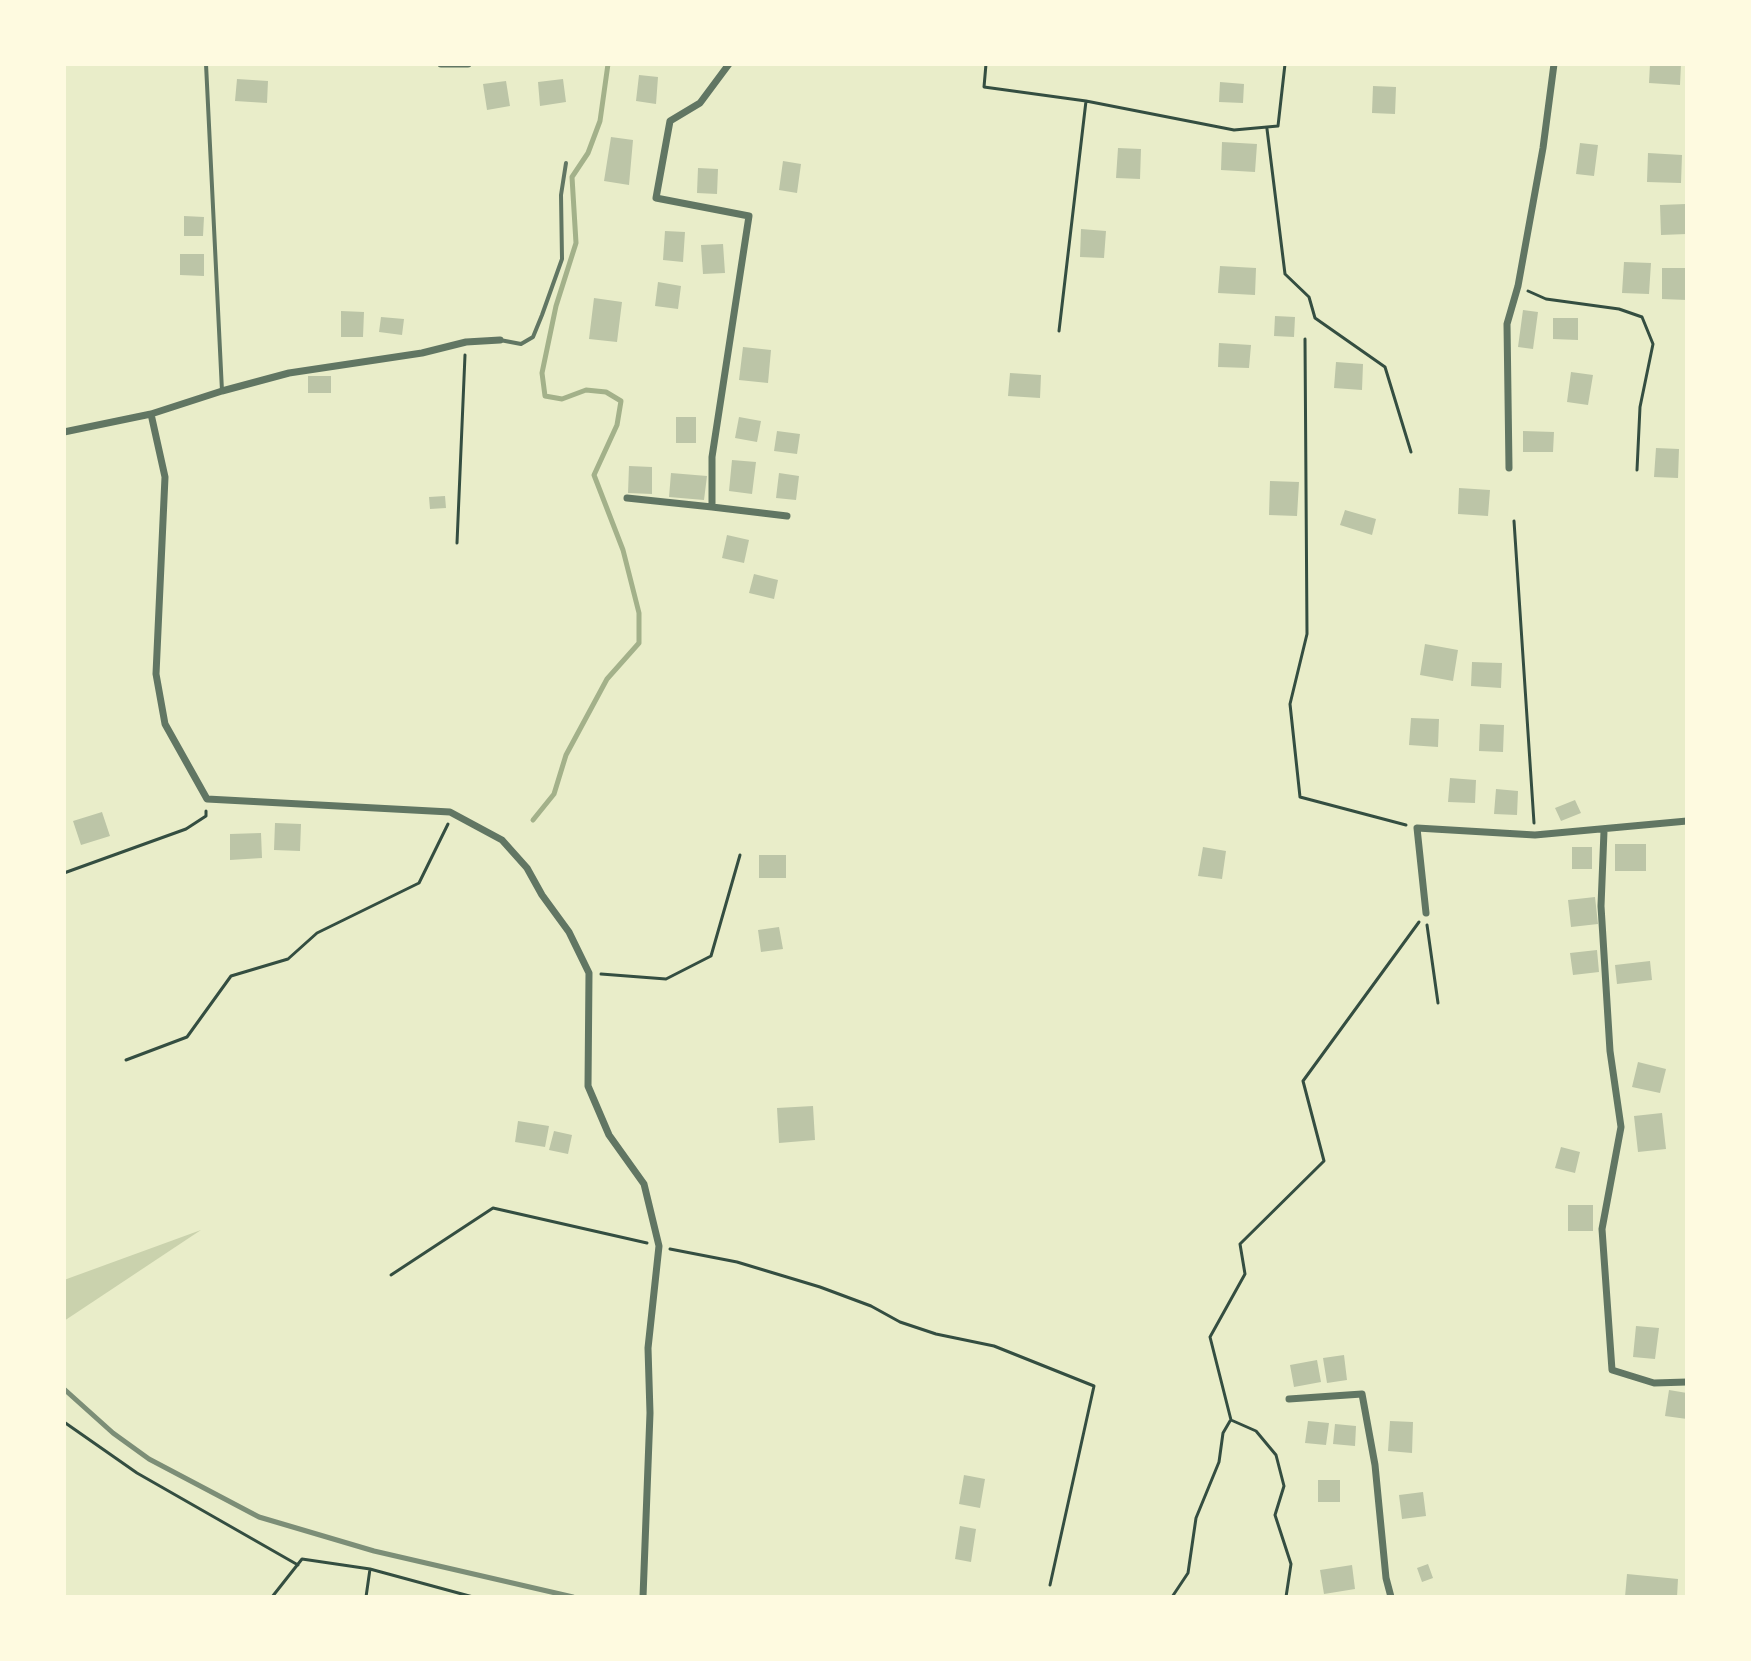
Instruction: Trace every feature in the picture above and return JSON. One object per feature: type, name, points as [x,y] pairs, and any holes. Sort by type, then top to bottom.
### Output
[{"type":"street","points":[[441,64],[468,64]]},
{"type":"street","points":[[712,507],[712,457],[749,216],[656,198],[670,121],[700,103],[729,64]]},
{"type":"street","points":[[1509,468],[1507,324],[1518,286],[1543,148],[1554,64]]},
{"type":"street","points":[[64,432],[151,414],[289,373],[422,353],[466,342],[500,340]]},
{"type":"street","points":[[151,414],[165,477],[156,674],[165,724],[207,799],[450,812],[502,840],[527,868],[569,932],[589,973],[588,1086],[609,1135],[644,1184],[659,1246],[648,1348],[650,1413],[643,1597]]},
{"type":"street","points":[[627,498],[787,516]]},
{"type":"street","points":[[1426,913],[1417,828],[1535,835],[1687,821]]},
{"type":"street","points":[[1604,831],[1602,920],[1610,1051],[1621,1127],[1602,1229],[1612,1370],[1654,1383],[1687,1382]]},
{"type":"street","points":[[1289,1399],[1362,1394],[1375,1465],[1386,1578],[1391,1597]]},
{"type":"lane","points":[[206,64],[222,391]]},
{"type":"lane","points":[[500,340],[521,344],[533,337],[542,315],[562,259],[561,195],[566,163]]},
{"type":"path","points":[[986,64],[984,87],[1086,101],[1234,130],[1278,126],[1285,64]]},
{"type":"path","points":[[1059,331],[1086,101]]},
{"type":"path","points":[[1266,127],[1285,274],[1309,297],[1315,318],[1385,367],[1411,452]]},
{"type":"path","points":[[1518,286],[1546,299],[1619,309],[1642,317],[1653,344],[1640,407],[1637,470]]},
{"type":"path","points":[[1305,339],[1307,634],[1290,704],[1300,797],[1417,828]]},
{"type":"path","points":[[457,543],[466,342]]},
{"type":"path","points":[[1514,521],[1535,835]]},
{"type":"path","points":[[64,873],[186,829],[206,816],[207,799]]},
{"type":"path","points":[[126,1060],[187,1037],[231,976],[288,959],[317,933],[419,883],[447,827],[450,812]]},
{"type":"path","points":[[589,973],[666,979],[711,956],[740,855]]},
{"type":"path","points":[[1426,913],[1438,1003]]},
{"type":"path","points":[[1172,1597],[1188,1573],[1196,1518],[1219,1462],[1223,1433],[1231,1420],[1210,1337],[1245,1274],[1240,1244],[1324,1161],[1303,1081],[1426,913]]},
{"type":"path","points":[[391,1275],[493,1208],[737,1262],[820,1287],[936,1334],[994,1346],[1094,1386],[1050,1585]]},
{"type":"path","points":[[1231,1420],[1256,1431],[1276,1455],[1284,1486],[1275,1515],[1291,1564],[1286,1597]]},
{"type":"path","points":[[64,1422],[137,1473],[298,1565]]},
{"type":"path","points":[[272,1597],[302,1559],[370,1569],[473,1597]]},
{"type":"path","points":[[366,1597],[370,1569]]},
{"type":"green space","points":[[201,1230],[64,1321],[64,1280]]},
{"type":"building","points":[[1650,64],[1681,64],[1680,85],[1649,83]]},
{"type":"building","points":[[639,75],[658,77],[656,104],[636,101]]},
{"type":"building","points":[[237,79],[268,81],[267,103],[235,101]]},
{"type":"building","points":[[563,79],[566,102],[540,106],[538,82]]},
{"type":"building","points":[[506,81],[510,106],[487,110],[483,84]]},
{"type":"building","points":[[1220,82],[1244,84],[1243,103],[1219,102]]},
{"type":"building","points":[[1373,86],[1396,87],[1395,114],[1372,113]]},
{"type":"building","points":[[611,137],[633,140],[629,185],[604,181]]},
{"type":"building","points":[[1222,142],[1257,144],[1255,172],[1221,170]]},
{"type":"building","points":[[1580,143],[1598,145],[1594,176],[1576,174]]},
{"type":"building","points":[[1118,148],[1141,149],[1140,179],[1116,178]]},
{"type":"building","points":[[1648,153],[1682,155],[1681,183],[1647,182]]},
{"type":"building","points":[[783,161],[801,164],[797,193],[779,190]]},
{"type":"building","points":[[698,168],[718,169],[717,194],[697,193]]},
{"type":"building","points":[[1686,204],[1687,234],[1661,235],[1660,205]]},
{"type":"building","points":[[184,216],[204,217],[203,236],[184,236]]},
{"type":"building","points":[[1081,229],[1106,231],[1104,258],[1080,257]]},
{"type":"building","points":[[665,231],[685,232],[683,262],[663,260]]},
{"type":"building","points":[[723,244],[725,273],[703,274],[701,245]]},
{"type":"building","points":[[180,254],[204,254],[204,276],[180,275]]},
{"type":"building","points":[[1624,262],[1651,263],[1649,294],[1622,293]]},
{"type":"building","points":[[1220,266],[1256,268],[1255,295],[1218,293]]},
{"type":"building","points":[[1662,268],[1687,268],[1687,300],[1662,299]]},
{"type":"building","points":[[658,282],[681,286],[678,309],[655,306]]},
{"type":"building","points":[[594,298],[622,302],[617,342],[589,339]]},
{"type":"building","points":[[1523,310],[1538,312],[1533,349],[1518,347]]},
{"type":"building","points":[[341,311],[364,312],[363,337],[341,337]]},
{"type":"building","points":[[1275,316],[1295,317],[1294,337],[1274,336]]},
{"type":"building","points":[[381,317],[404,319],[402,335],[379,332]]},
{"type":"building","points":[[1553,318],[1578,318],[1578,340],[1553,339]]},
{"type":"building","points":[[1219,343],[1251,345],[1249,368],[1218,367]]},
{"type":"building","points":[[743,347],[771,350],[768,383],[739,380]]},
{"type":"building","points":[[1336,362],[1363,364],[1362,390],[1334,388]]},
{"type":"building","points":[[1571,372],[1593,375],[1588,405],[1567,402]]},
{"type":"building","points":[[1010,373],[1041,375],[1040,398],[1008,396]]},
{"type":"building","points":[[308,376],[331,376],[331,393],[308,393]]},
{"type":"building","points":[[676,417],[696,417],[696,443],[676,443]]},
{"type":"building","points":[[739,417],[761,421],[757,442],[735,438]]},
{"type":"building","points":[[777,431],[800,434],[797,454],[774,451]]},
{"type":"building","points":[[1523,431],[1554,432],[1553,452],[1523,452]]},
{"type":"building","points":[[1656,448],[1679,449],[1678,478],[1654,477]]},
{"type":"building","points":[[732,460],[756,462],[752,494],[729,491]]},
{"type":"building","points":[[629,466],[652,467],[652,494],[628,493]]},
{"type":"building","points":[[671,473],[707,476],[704,500],[669,497]]},
{"type":"building","points":[[779,473],[799,476],[796,500],[776,498]]},
{"type":"building","points":[[1270,481],[1299,482],[1297,516],[1269,515]]},
{"type":"building","points":[[1459,488],[1490,490],[1488,516],[1458,514]]},
{"type":"building","points":[[445,496],[446,508],[430,509],[429,497]]},
{"type":"building","points":[[1345,510],[1376,519],[1372,535],[1340,525]]},
{"type":"building","points":[[727,535],[749,540],[744,563],[722,558]]},
{"type":"building","points":[[754,574],[778,580],[774,599],[749,593]]},
{"type":"building","points":[[1425,644],[1458,650],[1453,681],[1420,675]]},
{"type":"building","points":[[1472,662],[1502,663],[1501,688],[1471,686]]},
{"type":"building","points":[[1411,718],[1439,719],[1438,747],[1409,745]]},
{"type":"building","points":[[1480,724],[1504,725],[1503,752],[1479,751]]},
{"type":"building","points":[[1450,778],[1476,780],[1475,803],[1448,802]]},
{"type":"building","points":[[1496,789],[1518,791],[1517,815],[1494,814]]},
{"type":"building","points":[[1575,800],[1581,813],[1561,821],[1555,808]]},
{"type":"building","points":[[102,812],[110,836],[81,845],[73,821]]},
{"type":"building","points":[[275,823],[301,824],[300,851],[274,850]]},
{"type":"building","points":[[261,833],[262,858],[230,860],[230,834]]},
{"type":"building","points":[[1615,844],[1646,844],[1646,871],[1615,871]]},
{"type":"building","points":[[1203,847],[1226,851],[1222,879],[1198,876]]},
{"type":"building","points":[[1572,847],[1592,847],[1592,869],[1572,869]]},
{"type":"building","points":[[759,855],[786,855],[786,878],[759,878]]},
{"type":"building","points":[[1595,897],[1598,924],[1571,927],[1568,900]]},
{"type":"building","points":[[779,927],[783,949],[761,952],[758,930]]},
{"type":"building","points":[[1597,950],[1599,972],[1573,975],[1570,953]]},
{"type":"building","points":[[1650,961],[1652,980],[1617,984],[1615,965]]},
{"type":"building","points":[[1638,1062],[1666,1069],[1660,1093],[1632,1087]]},
{"type":"building","points":[[813,1106],[815,1140],[779,1143],[777,1108]]},
{"type":"building","points":[[1662,1113],[1666,1149],[1638,1152],[1634,1116]]},
{"type":"building","points":[[518,1121],[549,1126],[545,1147],[515,1142]]},
{"type":"building","points":[[554,1131],[572,1135],[568,1154],[549,1150]]},
{"type":"building","points":[[1561,1147],[1580,1152],[1575,1173],[1555,1168]]},
{"type":"building","points":[[1568,1205],[1593,1205],[1593,1231],[1568,1231]]},
{"type":"building","points":[[1636,1326],[1659,1328],[1655,1359],[1633,1357]]},
{"type":"building","points":[[1344,1355],[1347,1380],[1327,1383],[1323,1358]]},
{"type":"building","points":[[1317,1360],[1321,1382],[1294,1387],[1290,1365]]},
{"type":"building","points":[[1669,1390],[1687,1393],[1687,1419],[1665,1416]]},
{"type":"building","points":[[1308,1421],[1329,1423],[1326,1445],[1305,1443]]},
{"type":"building","points":[[1390,1421],[1413,1422],[1412,1453],[1388,1451]]},
{"type":"building","points":[[1335,1424],[1356,1426],[1355,1446],[1333,1444]]},
{"type":"building","points":[[964,1475],[985,1479],[980,1508],[959,1504]]},
{"type":"building","points":[[1318,1480],[1340,1480],[1340,1502],[1318,1502]]},
{"type":"building","points":[[1423,1492],[1426,1516],[1402,1519],[1399,1495]]},
{"type":"building","points":[[960,1526],[976,1529],[971,1562],[955,1559]]},
{"type":"building","points":[[1428,1564],[1433,1578],[1422,1582],[1417,1568]]},
{"type":"building","points":[[1352,1565],[1355,1589],[1324,1594],[1320,1570]]},
{"type":"building","points":[[1627,1574],[1678,1579],[1677,1597],[1625,1597]]},
{"type":"waterway","points":[[533,820],[554,794],[566,755],[607,679],[639,643],[639,613],[623,550],[594,475],[617,425],[621,401],[606,392],[586,390],[562,399],[545,396],[542,373],[556,306],[576,243],[572,177],[588,153],[600,121],[608,64]]},
{"type":"railway","points":[[64,1389],[113,1433],[149,1459],[259,1517],[374,1551],[573,1597]]}]
